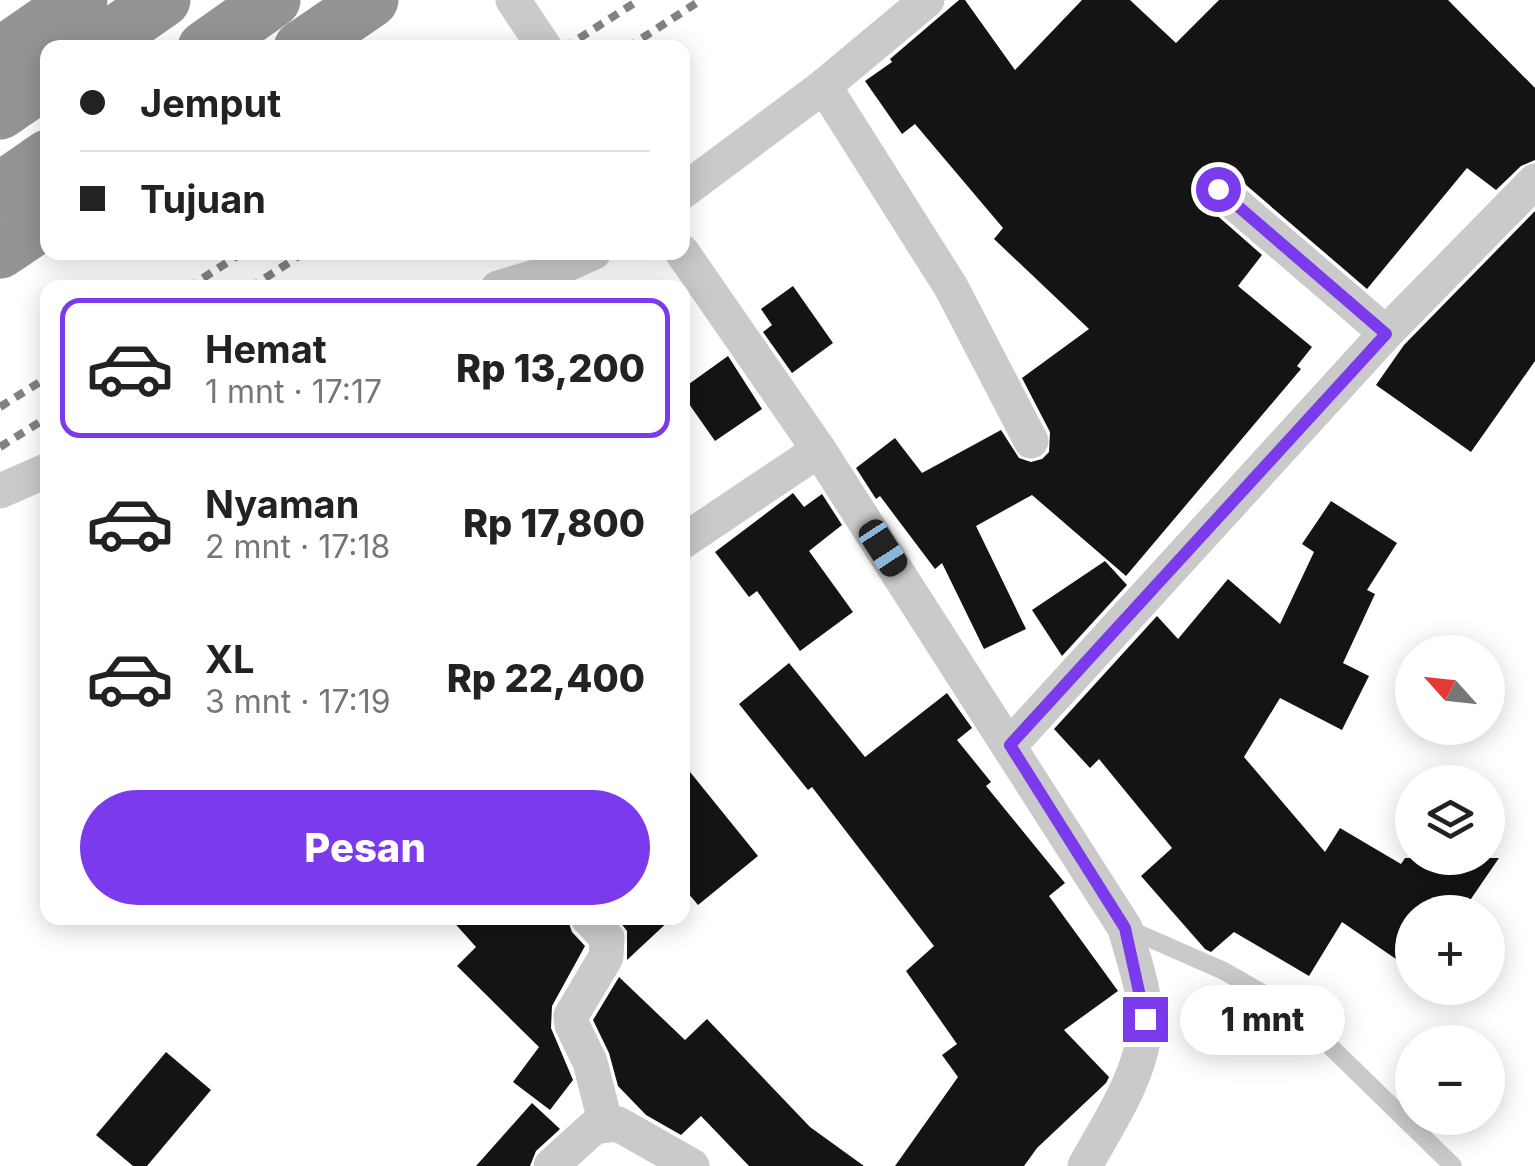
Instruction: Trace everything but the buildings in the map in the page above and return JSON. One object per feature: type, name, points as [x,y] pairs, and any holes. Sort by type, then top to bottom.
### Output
[{"type":"highway","points":[[0,56],[80,0]]},
{"type":"highway","points":[[106,40],[163,0]]},
{"type":"highway","points":[[216,40],[273,0]]},
{"type":"highway","points":[[312,40],[370,0]]},
{"type":"highway","points":[[0,112],[40,85]]},
{"type":"highway","points":[[0,190],[40,162]]},
{"type":"highway","points":[[0,251],[40,224]]},
{"type":"street","points":[[513,0],[540,40]]},
{"type":"street","points":[[690,186],[824,86],[927,0]]},
{"type":"street","points":[[824,86],[951,287],[1032,442]]},
{"type":"street","points":[[1010,745],[1386,334],[1535,181]]},
{"type":"street","points":[[1218,189],[1386,334]]},
{"type":"street","points":[[525,280],[576,260]]},
{"type":"street","points":[[688,260],[819,450],[1125,928],[1145,1019],[1139,1056],[1085,1166]]},
{"type":"street","points":[[690,537],[819,450]]},
{"type":"street","points":[[0,491],[40,474]]},
{"type":"street","points":[[595,925],[607,938],[606,958],[574,1008],[572,1025],[590,1062],[606,1125]]},
{"type":"street","points":[[550,1166],[594,1127],[618,1124],[692,1166]]},
{"type":"lane","points":[[1125,928],[1224,971],[1295,1012],[1453,1166]]},
{"type":"railway","points":[[576,40],[639,0]]},
{"type":"railway","points":[[639,40],[701,0]]},
{"type":"railway","points":[[200,280],[231,260]]},
{"type":"railway","points":[[262,280],[293,260]]},
{"type":"railway","points":[[0,407],[40,382]]},
{"type":"railway","points":[[0,447],[40,422]]},
{"type":"route","points":[[1145,1019],[1125,928],[1010,745],[1386,334],[1218,189]]}]
